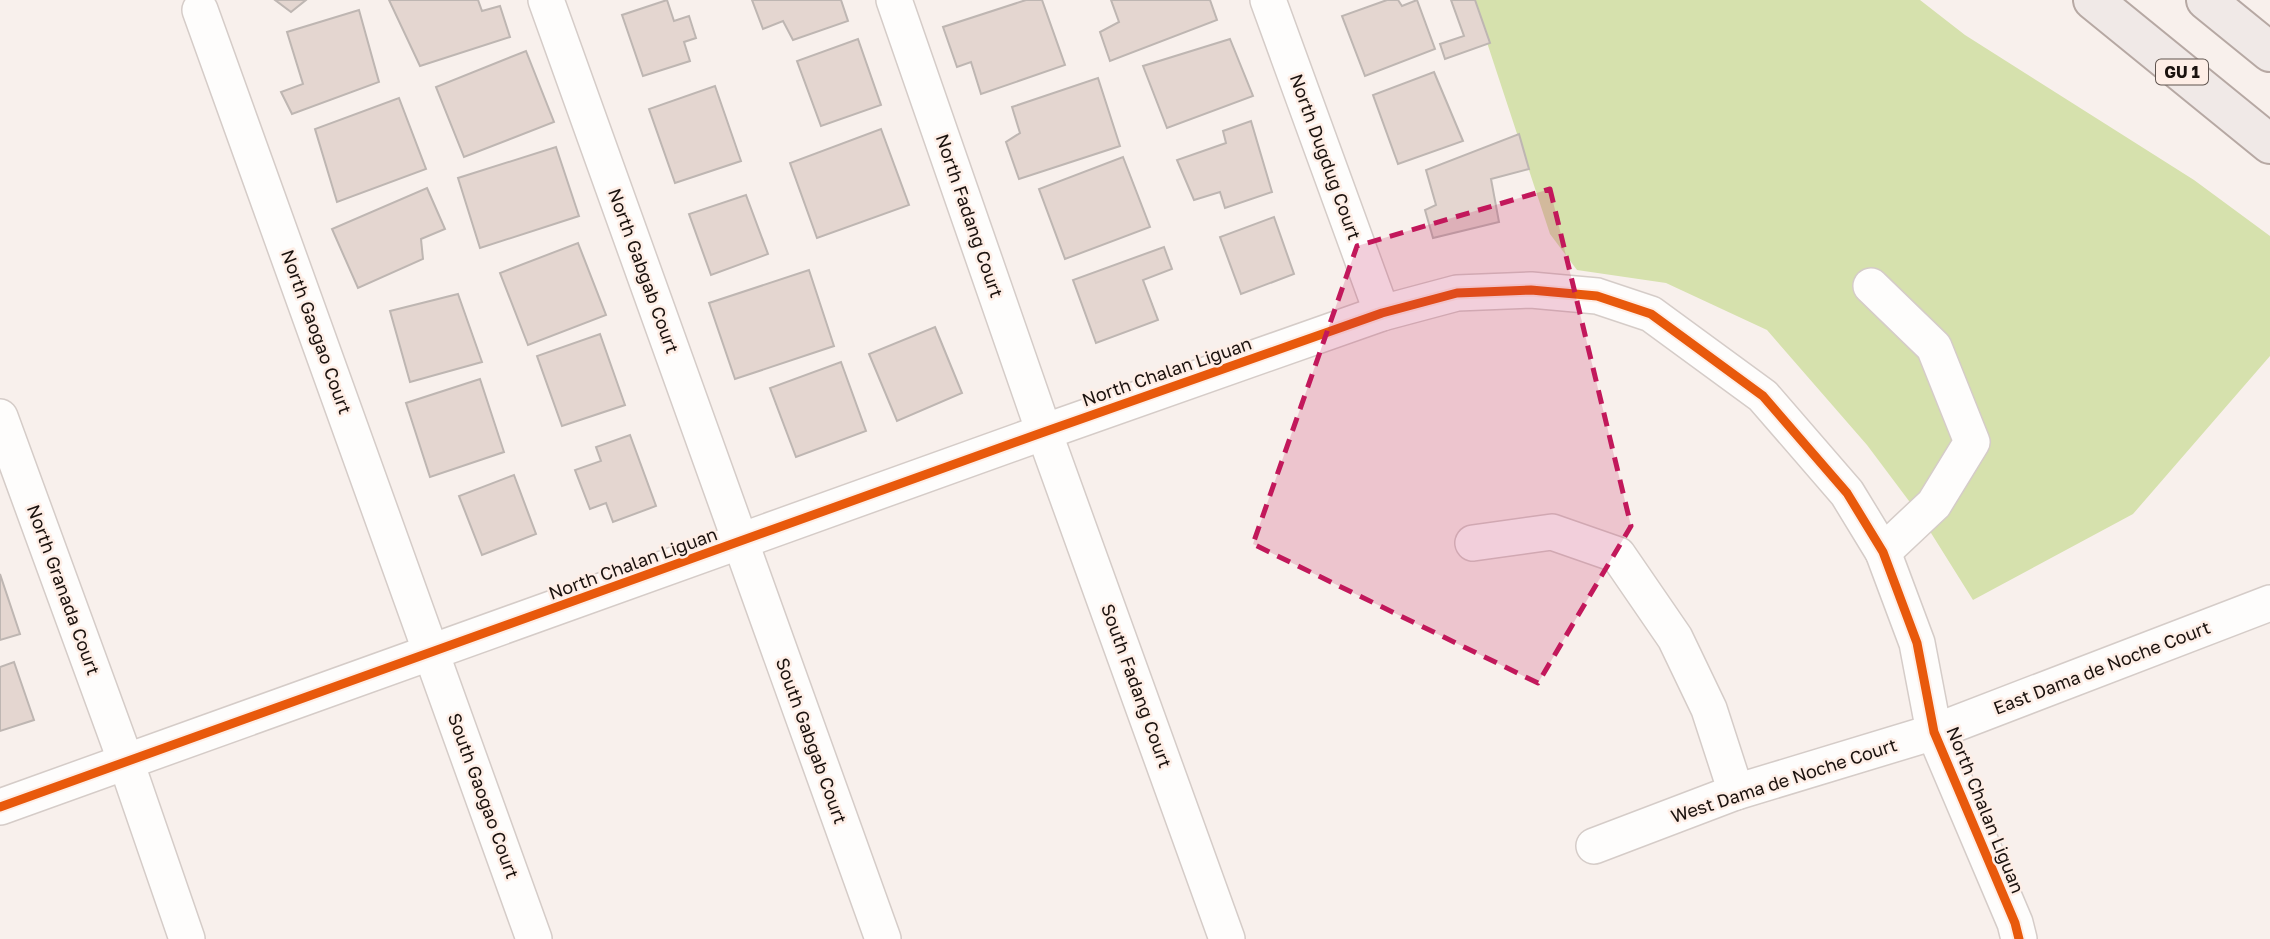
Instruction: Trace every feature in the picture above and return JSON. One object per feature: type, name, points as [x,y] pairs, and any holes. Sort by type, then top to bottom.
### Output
[{"type":"main road","name":"GU 1","points":[[2093,0],[2270,144]]},
{"type":"main road","points":[[2206,0],[2270,52]]},
{"type":"street","name":"North Gabgab Court","points":[[546,0],[740,543]]},
{"type":"street","name":"North Fadang Court","points":[[894,0],[1044,432]]},
{"type":"street","name":"North Dugdug Court","points":[[1268,0],[1382,313]]},
{"type":"street","name":"North Gaogao Court","points":[[200,10],[433,653]]},
{"type":"street","points":[[1871,286],[1934,347],[1972,442],[1934,504],[1883,552]]},
{"type":"street","name":"North Chalan Liguan","points":[[0,807],[1382,313],[1457,293],[1531,290],[1597,296],[1651,314],[1763,396],[1847,493],[1883,552],[1917,643],[1934,732],[2015,923],[2019,939]]},
{"type":"street","name":"North Granada Court","points":[[0,417],[126,762],[187,939]]},
{"type":"street","name":"South Fadang Court","points":[[1044,432],[1227,939]]},
{"type":"street","points":[[1473,543],[1552,532],[1619,555],[1675,638],[1709,709],[1736,792]]},
{"type":"street","name":"South Gabgab Court","points":[[740,543],[883,939]]},
{"type":"street","name":"East Dama de Noche Court","points":[[1934,732],[2270,603]]},
{"type":"street","name":"South Gaogao Court","points":[[433,653],[534,939]]},
{"type":"street","name":"West Dama de Noche Court","points":[[1594,846],[1736,792],[1934,732]]},
{"type":"highlighted area","points":[[1550,189],[1631,526],[1538,683],[1253,544],[1357,246]]},
{"type":"green space","points":[[1473,0],[1920,0],[1965,35],[2194,180],[2270,236],[2270,356],[2133,514],[1973,600],[1921,517],[1867,445],[1767,330],[1666,283],[1577,270],[1550,234]]},
{"type":"building","points":[[275,0],[306,0],[291,12]]},
{"type":"building","points":[[389,0],[478,0],[482,11],[500,6],[510,37],[420,66]]},
{"type":"building","points":[[667,0],[674,21],[689,16],[696,38],[684,42],[690,61],[643,76],[622,15]]},
{"type":"building","points":[[752,0],[841,0],[848,21],[793,40],[783,21],[763,29]]},
{"type":"building","points":[[1026,0],[1042,0],[1065,65],[981,94],[971,62],[957,67],[943,27]]},
{"type":"building","points":[[1111,0],[1210,0],[1217,20],[1110,61],[1100,32],[1119,22]]},
{"type":"building","points":[[1387,0],[1398,0],[1402,6],[1417,0],[1435,49],[1365,76],[1342,16]]},
{"type":"building","points":[[1451,0],[1475,0],[1490,43],[1445,59],[1440,44],[1464,36]]},
{"type":"building","points":[[359,10],[379,82],[292,114],[281,92],[303,84],[287,32]]},
{"type":"building","points":[[858,39],[881,105],[821,126],[797,61]]},
{"type":"building","points":[[1230,39],[1253,96],[1167,128],[1143,66]]},
{"type":"building","points":[[526,51],[554,122],[464,157],[436,87]]},
{"type":"building","points":[[1434,72],[1463,141],[1398,164],[1373,95]]},
{"type":"building","points":[[1098,78],[1120,146],[1019,179],[1006,142],[1020,133],[1012,107]]},
{"type":"building","points":[[715,86],[741,161],[675,183],[649,109]]},
{"type":"building","points":[[399,98],[426,169],[337,202],[315,129]]},
{"type":"building","points":[[1251,121],[1272,192],[1225,208],[1220,192],[1194,200],[1177,160],[1226,143],[1223,131]]},
{"type":"building","points":[[881,129],[909,205],[817,238],[790,163]]},
{"type":"building","points":[[1519,134],[1529,169],[1491,179],[1499,222],[1433,238],[1425,210],[1436,205],[1426,170]]},
{"type":"building","points":[[556,147],[579,216],[480,248],[458,178]]},
{"type":"building","points":[[1123,157],[1150,227],[1065,259],[1039,189]]},
{"type":"building","points":[[427,188],[445,229],[421,239],[423,259],[358,288],[332,229]]},
{"type":"building","points":[[746,195],[768,254],[711,275],[689,214]]},
{"type":"building","points":[[1274,217],[1294,274],[1241,294],[1220,237]]},
{"type":"building","points":[[578,243],[606,315],[528,345],[500,273]]},
{"type":"building","points":[[1164,247],[1172,269],[1143,280],[1158,320],[1096,343],[1073,280]]},
{"type":"building","points":[[809,270],[834,346],[735,379],[709,303]]},
{"type":"building","points":[[458,294],[482,362],[410,382],[390,311]]},
{"type":"building","points":[[935,327],[962,393],[897,421],[869,354]]},
{"type":"building","points":[[600,334],[625,405],[562,426],[537,356]]},
{"type":"building","points":[[841,362],[866,431],[796,457],[770,388]]},
{"type":"building","points":[[480,379],[504,452],[430,477],[406,403]]},
{"type":"building","points":[[630,435],[656,506],[613,522],[606,503],[590,509],[575,470],[601,461],[596,447]]},
{"type":"building","points":[[514,475],[536,534],[482,555],[459,496]]},
{"type":"building","points":[[0,574],[20,634],[0,640]]},
{"type":"building","points":[[14,662],[34,720],[0,731],[0,667]]},
{"type":"cycle path","points":[[0,807],[1382,313],[1457,293],[1531,290],[1597,296],[1651,314],[1763,396],[1847,493],[1883,552],[1917,643],[1934,732],[2015,923],[2019,939]]}]
